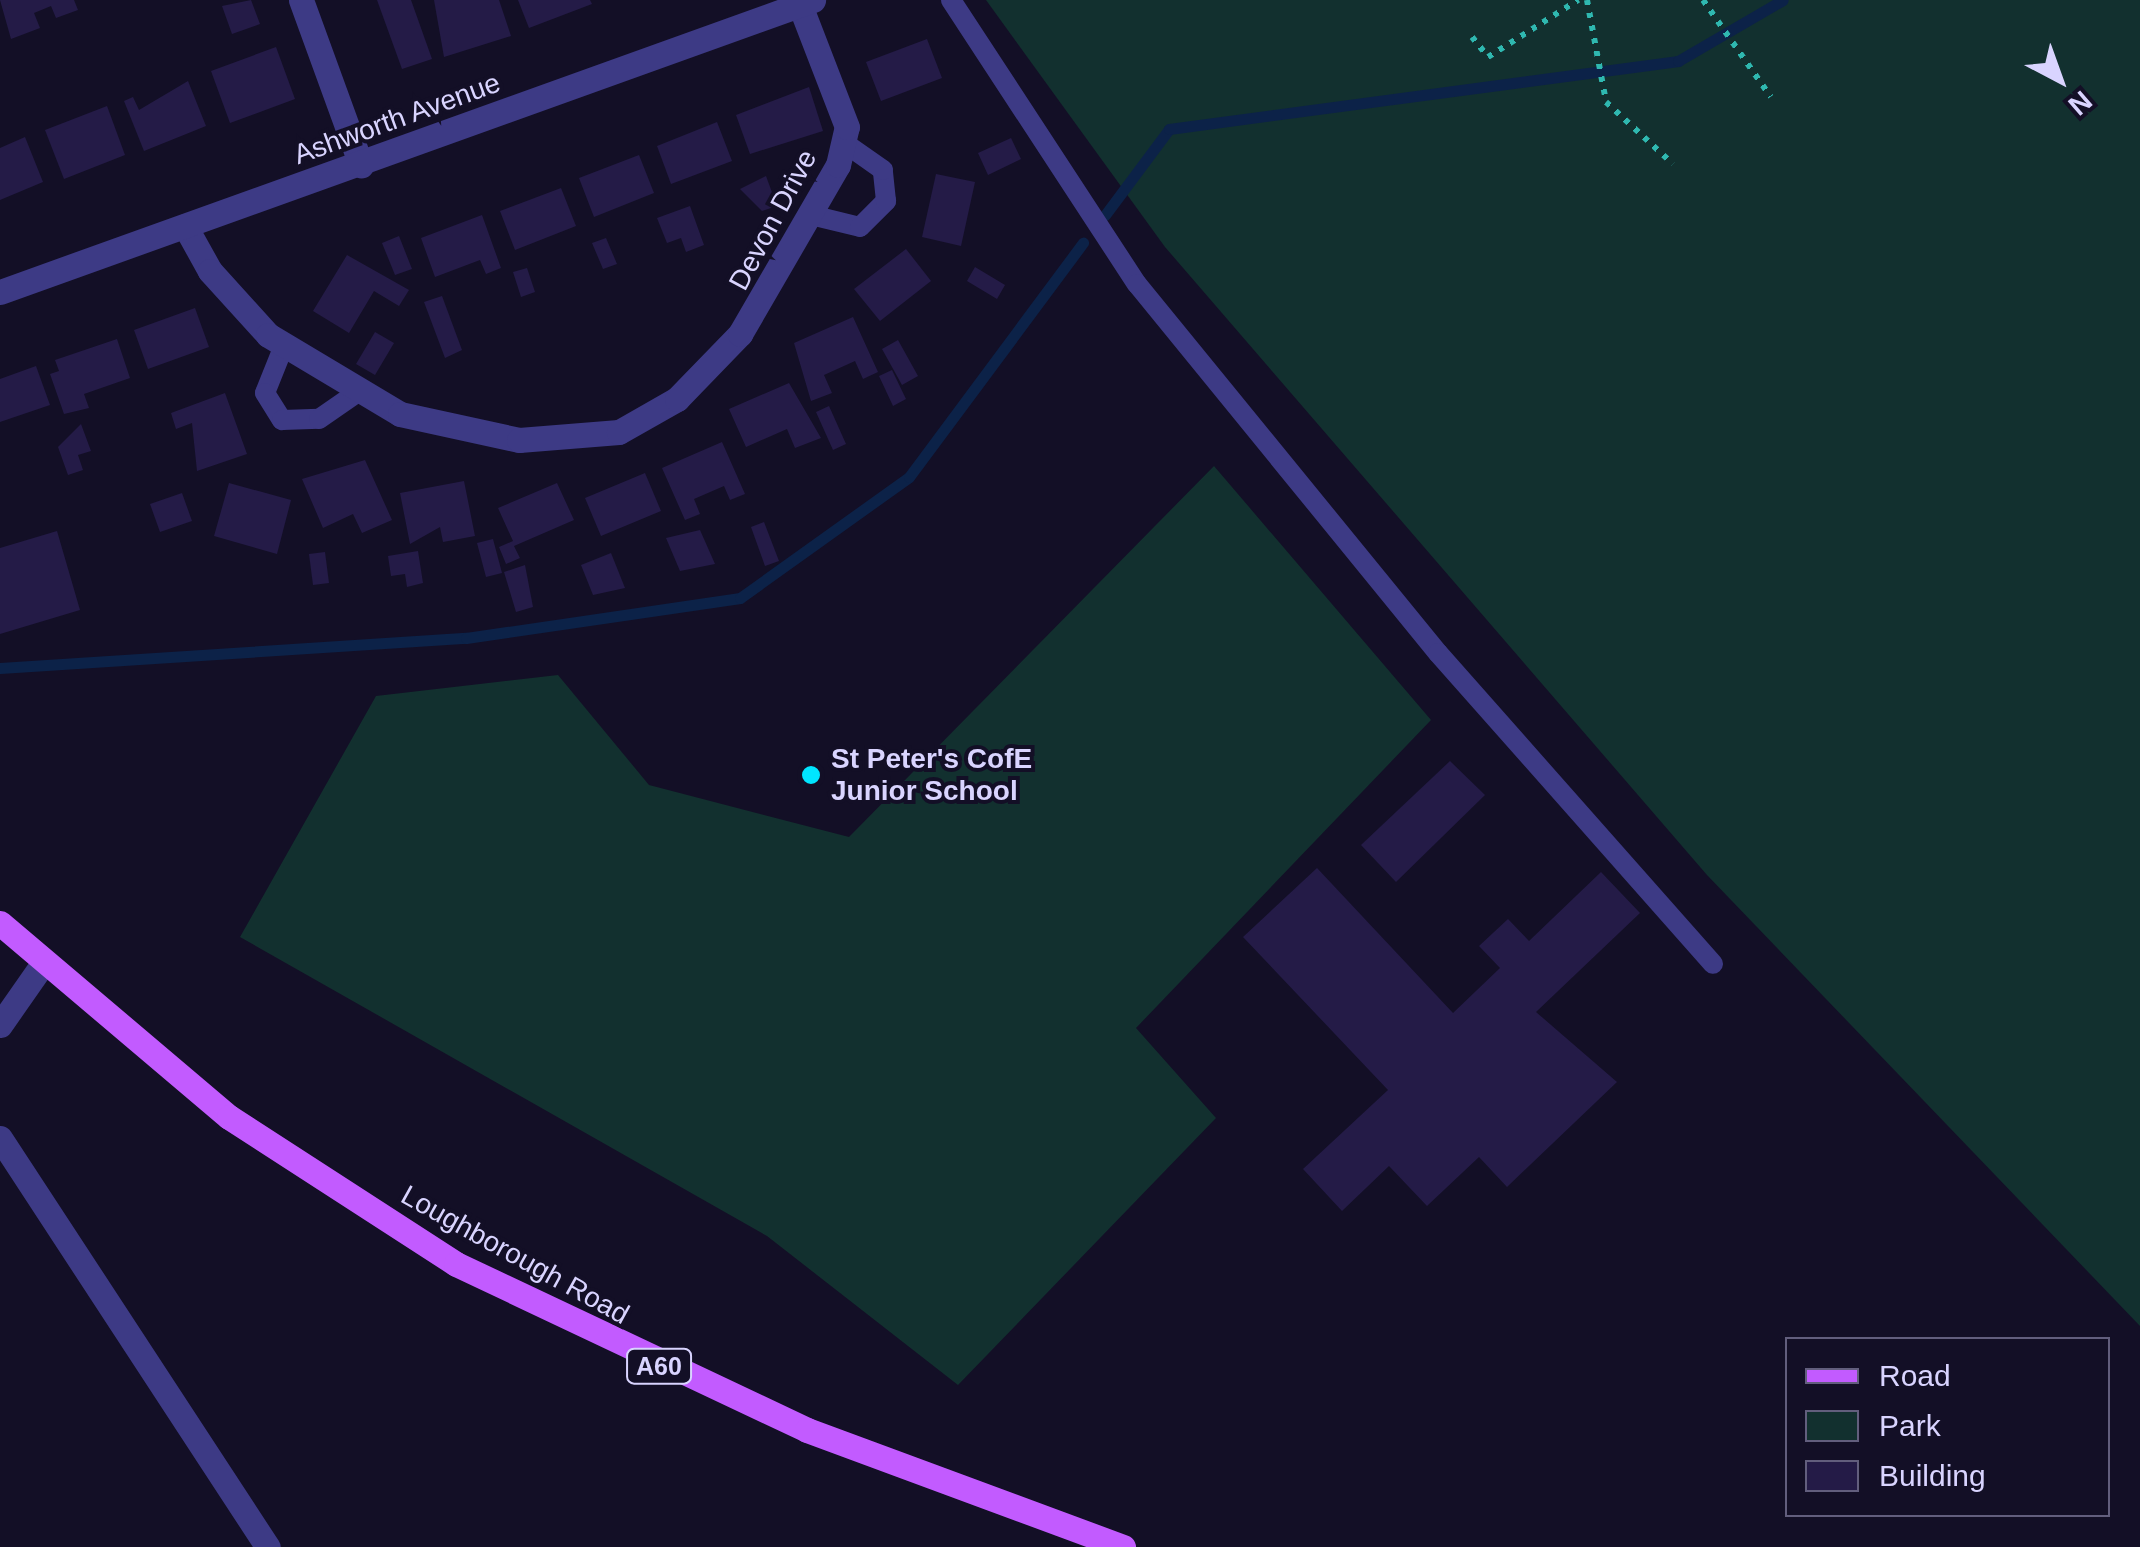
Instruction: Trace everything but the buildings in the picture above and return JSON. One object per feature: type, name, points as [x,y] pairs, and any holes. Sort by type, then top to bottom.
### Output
[{"type":"main road","name":"Loughborough Road","points":[[0,923],[42,965],[229,1116],[456,1264],[806,1430],[1123,1547]]},
{"type":"street","points":[[301,0],[361,165]]},
{"type":"street","name":"Ashworth Avenue","points":[[0,292],[806,2]]},
{"type":"street","name":"Devon Drive","points":[[185,226],[210,272],[283,348],[358,392],[468,434],[555,440],[619,432],[677,399],[740,334],[815,216],[846,144],[806,2]]},
{"type":"street","points":[[0,1025],[42,965]]},
{"type":"street","points":[[0,1138],[268,1547]]},
{"type":"lane","points":[[951,0],[1136,284],[1438,653],[1714,964]]},
{"type":"lane","points":[[815,216],[860,227],[886,201],[883,170],[846,144]]},
{"type":"lane","points":[[283,348],[265,393],[282,420],[319,419],[358,392]]},
{"type":"path","points":[[1472,37],[1488,57],[1578,0]]},
{"type":"path","points":[[1587,0],[1600,87],[1610,108],[1673,164]]},
{"type":"path","points":[[1703,0],[1744,52],[1770,97]]},
{"type":"green space","points":[[986,0],[2140,0],[2140,1326],[1707,875],[1165,247]]},
{"type":"green space","points":[[1214,466],[1431,720],[1136,1028],[1216,1118],[958,1385],[767,1236],[240,937],[376,696],[558,675],[649,785],[849,837]]},
{"type":"waterway","points":[[1105,215],[1169,129],[1678,61],[1783,0]]},
{"type":"waterway","points":[[0,668],[466,638],[740,598],[909,477],[1083,243]]},
{"type":"place","name":"St Peter's CofE Junior School","points":[[811,775]]}]
